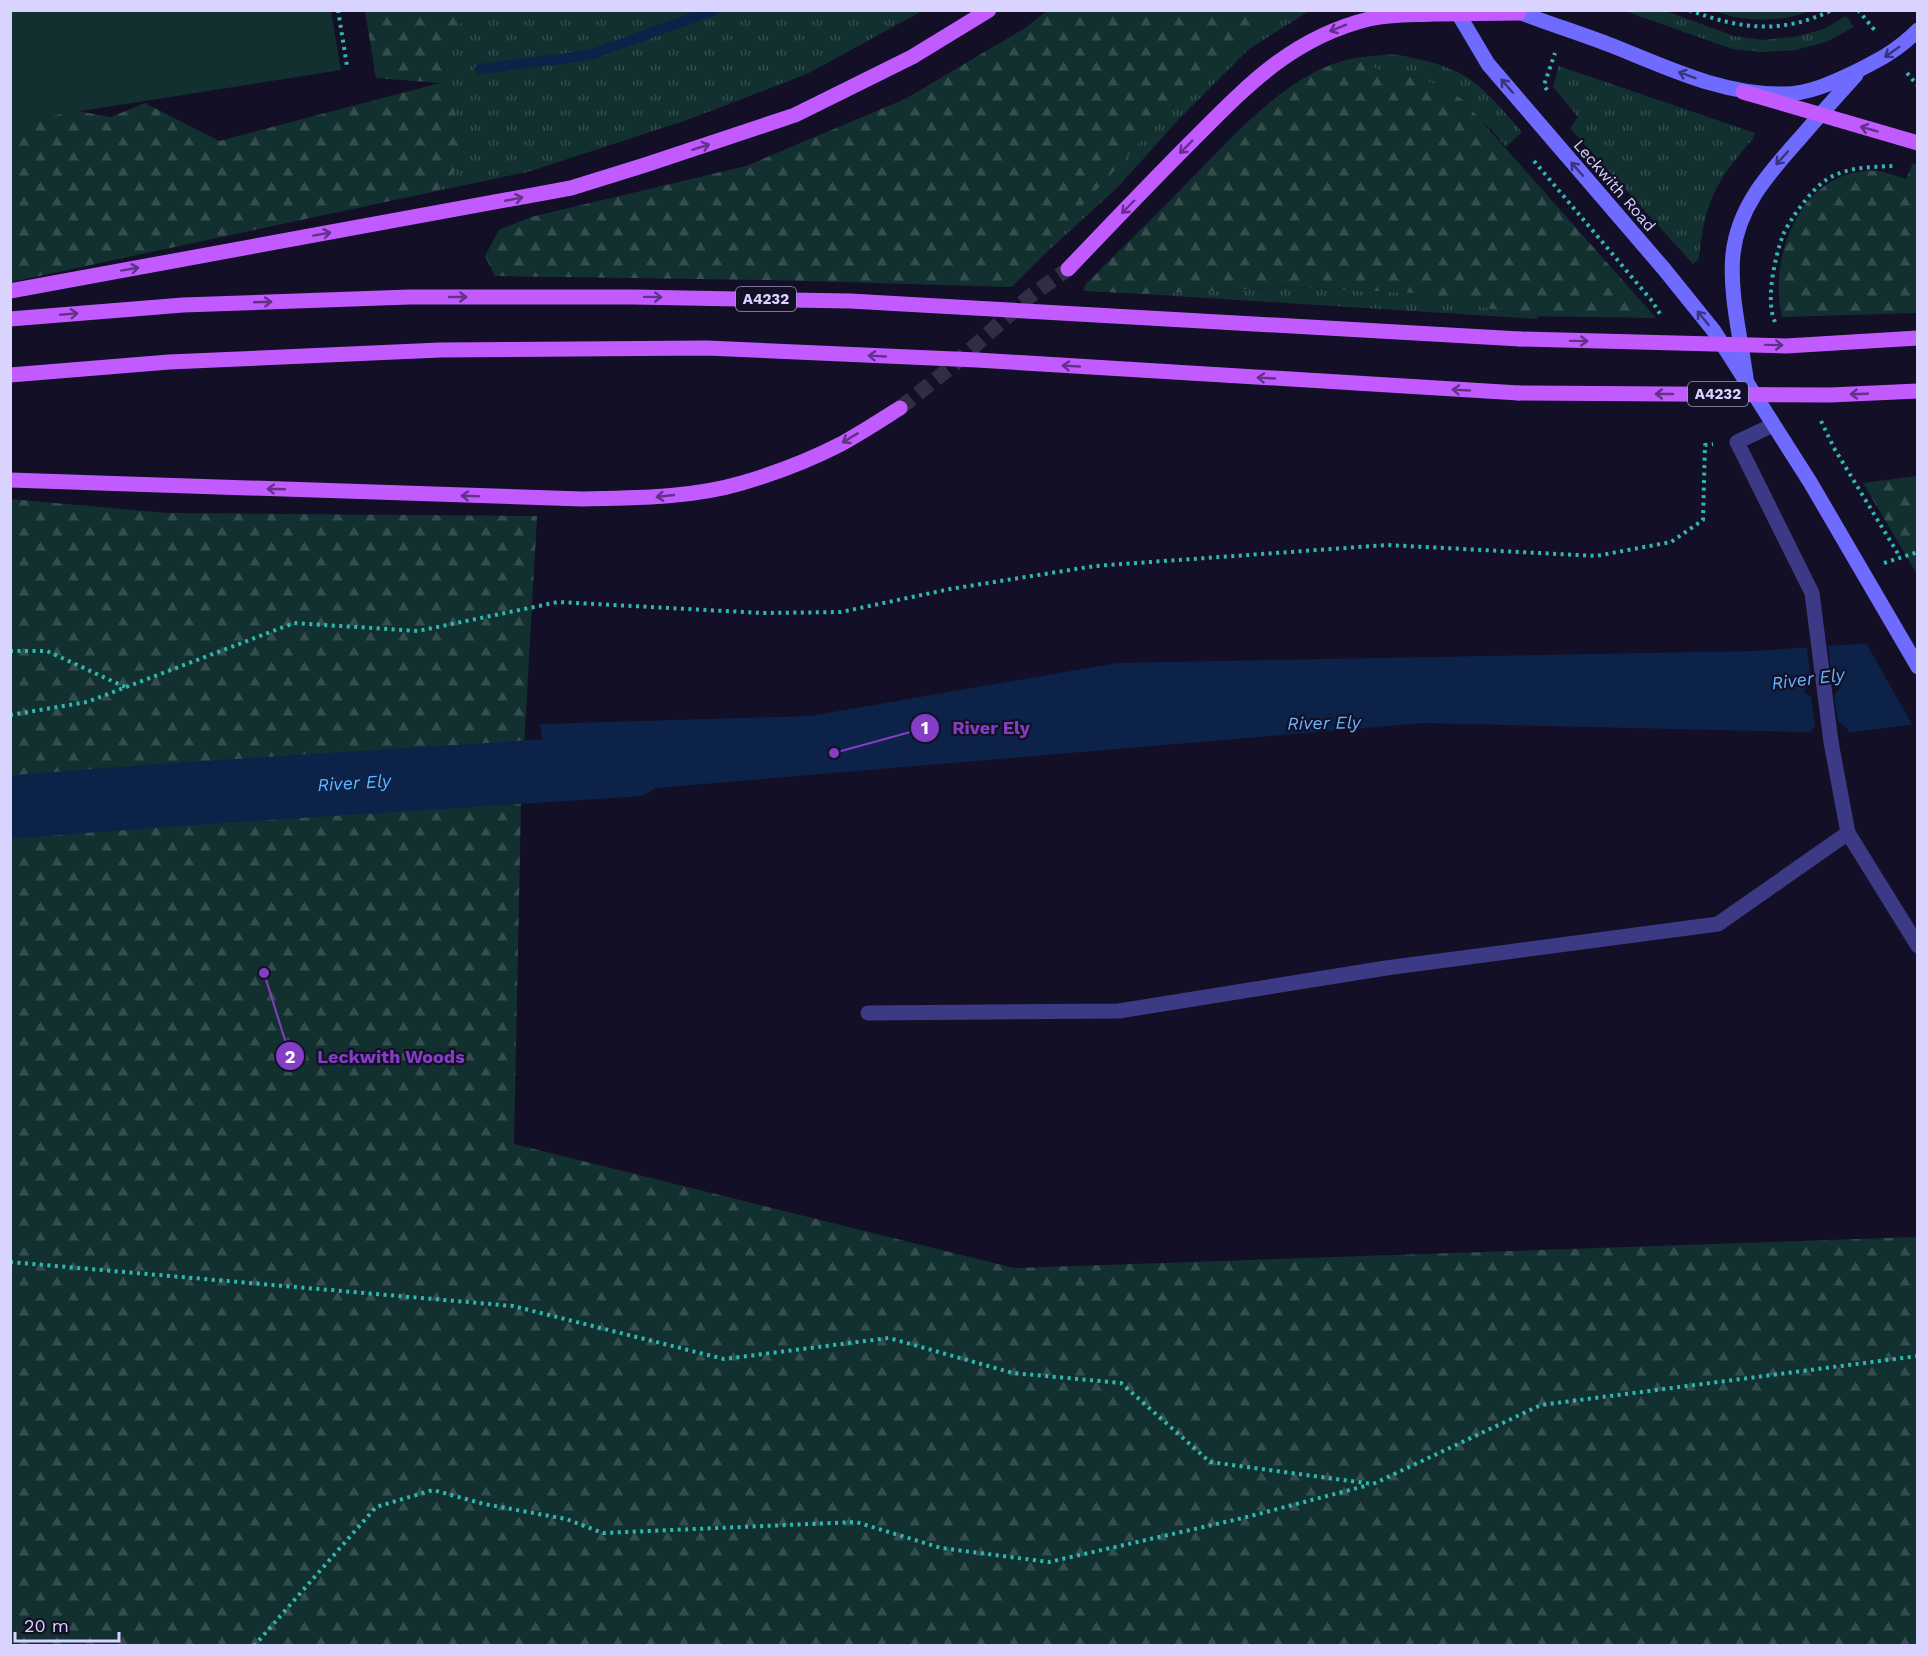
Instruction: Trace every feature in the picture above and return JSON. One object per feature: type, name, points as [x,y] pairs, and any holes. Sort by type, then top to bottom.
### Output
[{"type":"main road","points":[[10,291],[571,188],[795,116],[912,57],[990,10]]},
{"type":"main road","points":[[1068,269],[1168,165],[1261,74],[1303,45],[1347,25],[1372,18],[1457,12],[1516,12],[1588,36],[1692,78],[1917,143]]},
{"type":"main road","name":"Leckwith Road","points":[[1457,12],[1488,64],[1664,269],[1714,331],[1810,482],[1917,667]]},
{"type":"main road","points":[[1743,92],[1786,94],[1823,86],[1892,53],[1917,30]]},
{"type":"main road","name":"Leckwith Road","points":[[1747,384],[1734,291],[1733,255],[1740,225],[1752,196],[1768,173],[1862,69]]},
{"type":"main road","name":"A4232","points":[[10,319],[183,305],[409,297],[644,297],[850,301],[1520,339],[1786,346],[1917,338]]},
{"type":"main road","name":"A4232","points":[[10,375],[169,362],[428,351],[707,348],[977,360],[1519,393],[1830,395],[1917,391]]},
{"type":"main road","points":[[10,480],[571,499],[642,498],[710,489],[741,483],[772,473],[841,443],[900,408]]},
{"type":"street","points":[[1773,425],[1737,442],[1812,594],[1832,742],[1848,833],[1917,946]]},
{"type":"street","points":[[868,1013],[1119,1011],[1386,968],[1718,924],[1848,833]]},
{"type":"path","points":[[338,10],[347,66]]},
{"type":"path","points":[[1689,10],[1718,21],[1747,27],[1772,28],[1797,24],[1832,10]]},
{"type":"path","points":[[1858,10],[1866,19]]},
{"type":"path","points":[[1550,94],[1544,85],[1552,63]]},
{"type":"path","points":[[1532,158],[1652,301],[1664,321]]},
{"type":"path","points":[[10,715],[87,702],[294,623],[418,631],[558,602],[762,613],[841,612],[950,589],[1095,566],[1387,545],[1596,556],[1671,542],[1703,520],[1705,445],[1737,442]]},
{"type":"path","points":[[1861,570],[1917,552]]},
{"type":"path","points":[[10,651],[46,651],[126,688]]},
{"type":"path","points":[[10,1262],[513,1306],[724,1359],[889,1338],[1013,1373],[1121,1383],[1210,1462],[1373,1484]]},
{"type":"path","points":[[254,1646],[376,1507],[433,1490],[484,1504],[566,1519],[603,1533],[856,1522],[941,1548],[1049,1562],[1243,1518],[1373,1484],[1540,1405],[1917,1356]]},
{"type":"green space","points":[[11,10],[331,11],[341,70],[11,122]]},
{"type":"green space","points":[[1048,10],[1280,11],[1255,27],[1179,100],[1047,244],[1050,249],[1012,287],[769,280],[495,276],[485,256],[499,230],[531,217],[746,166],[905,99],[1025,28]]},
{"type":"green space","points":[[365,11],[473,11],[451,34],[442,83],[466,137],[454,173],[437,191],[11,282],[10,103],[111,117],[145,103],[219,141],[440,83],[376,78]]},
{"type":"green space","points":[[473,11],[922,11],[807,74],[687,120],[531,171],[437,191],[454,173],[466,137],[442,83],[451,34]]},
{"type":"green space","points":[[1280,11],[1309,11],[1249,49],[1180,118],[1118,187],[1050,249],[1046,244],[1179,100],[1255,27]]},
{"type":"green space","points":[[1625,11],[1666,11],[1734,36],[1763,40],[1794,37],[1824,29],[1846,16],[1854,27],[1828,41],[1796,50],[1762,52],[1732,49]]},
{"type":"green space","points":[[1714,11],[1810,11],[1786,18],[1762,20]]},
{"type":"green space","points":[[1392,54],[1441,65],[1468,78],[1490,96],[1522,132],[1506,147],[1490,128],[1425,79],[1378,70],[1354,58]]},
{"type":"green space","points":[[1354,58],[1378,70],[1425,79],[1462,99],[1656,318],[1526,316],[1414,293],[1293,287],[1144,294],[1084,291],[1085,285],[1243,126],[1307,76],[1330,65]]},
{"type":"green space","points":[[1559,66],[1755,133],[1753,139],[1721,180],[1714,194],[1704,223],[1699,259],[1693,264],[1570,128],[1578,117],[1553,87]]},
{"type":"green space","points":[[1913,163],[1918,165],[1917,313],[1782,317],[1779,295],[1784,247],[1793,225],[1806,204],[1822,188],[1842,176],[1875,171],[1906,179]]},
{"type":"green space","points":[[1293,287],[1414,293],[1526,316],[1538,316],[1537,319],[1144,294]]},
{"type":"green space","points":[[1918,476],[1917,574],[1863,483]]},
{"type":"green space","points":[[10,499],[168,513],[537,516],[521,802],[514,1144],[1014,1268],[1917,1237],[1917,1645],[11,1645]]},
{"type":"water","points":[[1917,640],[1917,724],[1845,733],[1424,723],[551,797],[540,724],[810,716],[1117,663],[1753,651]]},
{"type":"pier","points":[[1918,637],[1918,727],[1914,728],[1865,641]]},
{"type":"pier","points":[[1829,643],[1832,681],[1841,687],[1834,695],[1838,721],[1849,730],[1848,732],[1809,735],[1815,726],[1811,697],[1803,692],[1811,681],[1807,648],[1803,645]]},
{"type":"waterway","points":[[480,69],[590,55],[714,10]]},
{"type":"waterway","name":"River Ely","points":[[10,807],[634,765]]},
{"type":"tunnel","points":[[900,408],[950,368],[1029,297],[1068,269]]},
{"type":"place","name":"River Ely","points":[[834,753]]},
{"type":"place","name":"Leckwith Woods","points":[[264,973]]}]
